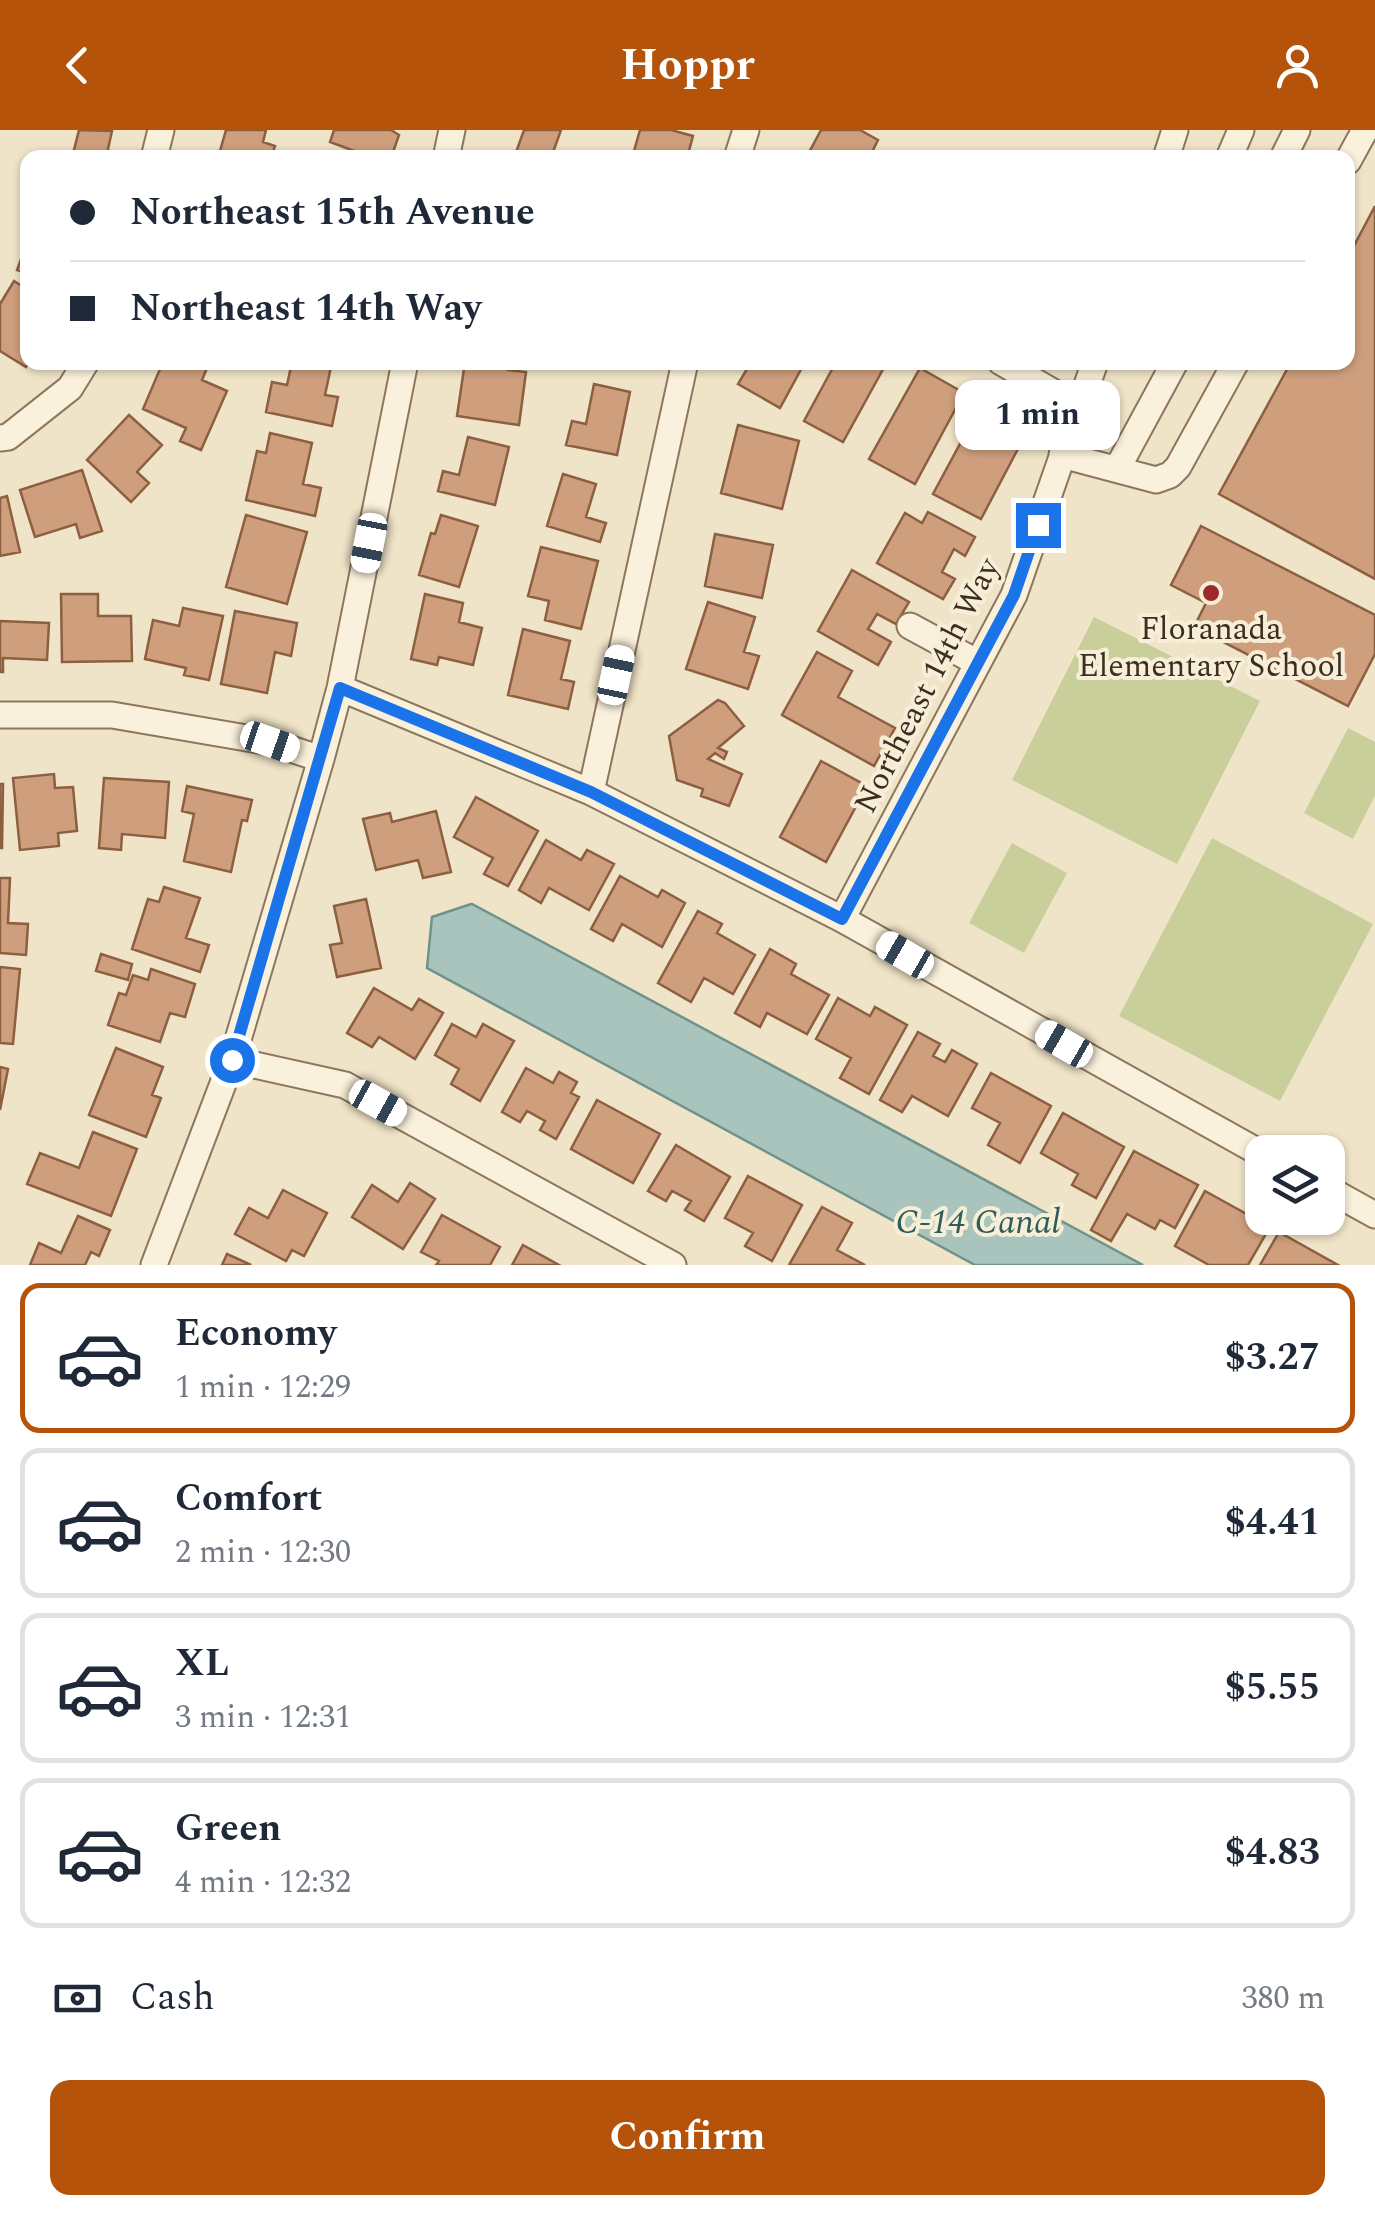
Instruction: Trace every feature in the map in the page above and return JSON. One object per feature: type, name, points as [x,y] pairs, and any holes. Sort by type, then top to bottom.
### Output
[{"type":"street","points":[[0,438],[8,437],[70,388],[81,370]]},
{"type":"street","points":[[154,1265],[232,1060],[321,760],[340,688],[403,370]]},
{"type":"street","points":[[591,792],[684,370]]},
{"type":"street","points":[[1016,370],[1079,407]]},
{"type":"street","name":"Northeast 14th Way","points":[[842,919],[1014,595],[1091,370]]},
{"type":"street","points":[[1116,470],[1171,370]]},
{"type":"street","points":[[1062,455],[1156,480],[1170,475],[1232,370]]},
{"type":"street","points":[[910,626],[978,663]]},
{"type":"street","points":[[340,688],[591,792],[842,919],[1245,1144]]},
{"type":"street","points":[[0,715],[112,715],[270,742],[321,760]]},
{"type":"street","points":[[232,1060],[345,1085],[673,1265]]},
{"type":"street","points":[[1345,1198],[1375,1214]]},
{"type":"green space","points":[[1094,617],[1260,701],[1177,864],[1012,780]]},
{"type":"green space","points":[[1348,728],[1375,742],[1375,796],[1353,839],[1304,813]]},
{"type":"green space","points":[[1212,838],[1373,924],[1280,1101],[1119,1016]]},
{"type":"green space","points":[[1012,843],[1067,873],[1024,953],[969,923]]},
{"type":"water","name":"C-14 Canal","points":[[471,904],[1143,1265],[975,1265],[427,968],[432,917]]},
{"type":"building","points":[[79,130],[112,131],[108,150],[74,150]]},
{"type":"building","points":[[226,130],[266,130],[263,142],[275,146],[274,150],[220,150]]},
{"type":"building","points":[[334,130],[391,130],[399,135],[394,150],[352,150],[330,142]]},
{"type":"building","points":[[524,130],[561,130],[554,150],[517,150]]},
{"type":"building","points":[[640,130],[671,130],[693,136],[689,150],[634,150]]},
{"type":"building","points":[[821,130],[860,130],[878,140],[873,150],[810,150]]},
{"type":"building","points":[[1375,206],[1375,579],[1219,494],[1287,370],[1355,370],[1355,244]]},
{"type":"building","points":[[14,281],[20,285],[20,363],[0,351],[0,304]]},
{"type":"building","points":[[160,370],[206,370],[202,380],[227,391],[201,450],[180,441],[186,428],[143,409]]},
{"type":"building","points":[[290,370],[330,370],[325,395],[338,397],[332,426],[266,412],[272,382],[287,385]]},
{"type":"building","points":[[464,370],[526,372],[519,425],[457,416]]},
{"type":"building","points":[[746,370],[801,370],[780,408],[738,384]]},
{"type":"building","points":[[832,370],[883,370],[843,442],[804,421]]},
{"type":"building","points":[[919,370],[964,393],[915,484],[869,459]]},
{"type":"building","points":[[594,384],[630,392],[617,455],[566,445],[572,421],[586,424]]},
{"type":"building","points":[[982,403],[1029,428],[981,519],[933,494]]},
{"type":"building","points":[[129,415],[162,445],[137,472],[149,483],[131,502],[87,460]]},
{"type":"building","points":[[738,425],[799,441],[782,509],[721,493]]},
{"type":"building","points":[[270,433],[312,443],[303,484],[321,488],[315,516],[246,500],[257,451],[266,453]]},
{"type":"building","points":[[468,437],[509,447],[495,505],[438,491],[443,471],[459,475]]},
{"type":"building","points":[[82,470],[102,531],[80,538],[76,524],[35,537],[20,490]]},
{"type":"building","points":[[563,474],[596,484],[586,517],[606,523],[600,542],[547,526]]},
{"type":"building","points":[[7,496],[20,552],[0,556],[0,498]]},
{"type":"building","points":[[928,512],[975,537],[965,556],[954,549],[942,572],[955,579],[943,599],[877,563],[905,513],[922,523]]},
{"type":"building","points":[[246,515],[307,532],[287,604],[226,587]]},
{"type":"building","points":[[441,515],[478,526],[459,587],[419,575],[431,533],[435,534]]},
{"type":"building","points":[[1201,526],[1375,615],[1375,654],[1348,706],[1194,627],[1206,603],[1171,585]]},
{"type":"building","points":[[715,534],[773,545],[762,598],[705,586]]},
{"type":"building","points":[[541,547],[598,561],[581,629],[545,620],[549,601],[528,596]]},
{"type":"building","points":[[852,570],[909,602],[896,624],[877,614],[868,629],[891,642],[878,665],[818,631]]},
{"type":"building","points":[[61,594],[98,594],[98,616],[131,616],[132,661],[62,662]]},
{"type":"building","points":[[425,594],[463,603],[459,622],[482,628],[473,665],[439,657],[437,665],[411,659]]},
{"type":"building","points":[[708,602],[755,617],[744,652],[759,656],[748,689],[686,669]]},
{"type":"building","points":[[183,608],[223,616],[209,680],[184,675],[186,668],[145,659],[153,620],[179,626]]},
{"type":"building","points":[[235,611],[297,623],[291,656],[275,652],[267,693],[221,684]]},
{"type":"building","points":[[0,621],[49,623],[47,660],[3,658],[0,672]]},
{"type":"building","points":[[523,629],[570,641],[561,679],[574,682],[568,709],[508,695]]},
{"type":"building","points":[[817,652],[852,671],[838,697],[895,728],[874,766],[782,715]]},
{"type":"building","points":[[718,700],[744,726],[718,748],[727,752],[724,759],[715,753],[708,759],[742,774],[729,806],[701,796],[703,789],[677,780],[669,736]]},
{"type":"building","points":[[821,761],[867,786],[826,862],[780,837]]},
{"type":"building","points":[[54,774],[55,788],[73,787],[77,831],[58,833],[59,846],[20,850],[13,778]]},
{"type":"building","points":[[104,778],[169,782],[165,838],[122,834],[121,850],[99,848]]},
{"type":"building","points":[[3,784],[2,848],[0,848]]},
{"type":"building","points":[[187,786],[252,800],[247,821],[242,820],[231,872],[184,861],[194,814],[182,811]]},
{"type":"building","points":[[476,797],[538,831],[508,886],[484,874],[493,858],[454,837]]},
{"type":"building","points":[[436,811],[451,872],[423,878],[418,860],[376,870],[363,819],[390,813],[392,822]]},
{"type":"building","points":[[546,840],[581,860],[587,850],[614,864],[589,910],[549,888],[541,903],[519,890]]},
{"type":"building","points":[[620,876],[658,897],[662,890],[685,903],[662,947],[622,924],[613,941],[591,929]]},
{"type":"building","points":[[0,878],[10,878],[8,923],[28,924],[26,955],[0,953]]},
{"type":"building","points":[[164,887],[200,898],[186,938],[209,945],[200,972],[132,949],[148,899],[159,902]]},
{"type":"building","points":[[366,899],[381,968],[337,977],[330,945],[342,943],[334,906]]},
{"type":"building","points":[[698,911],[722,924],[717,933],[755,955],[733,994],[704,978],[691,1002],[658,983]]},
{"type":"building","points":[[770,949],[796,964],[791,974],[829,995],[807,1034],[767,1013],[760,1027],[735,1013]]},
{"type":"building","points":[[101,954],[132,964],[128,980],[96,971]]},
{"type":"building","points":[[0,967],[20,969],[13,1044],[0,1043]]},
{"type":"building","points":[[151,969],[195,984],[185,1017],[170,1013],[160,1042],[108,1025],[119,993],[126,995],[133,975],[148,980]]},
{"type":"building","points":[[374,988],[412,1010],[419,999],[443,1013],[415,1059],[379,1037],[372,1047],[347,1033]]},
{"type":"building","points":[[838,998],[870,1016],[875,1007],[907,1025],[869,1094],[840,1078],[851,1058],[816,1039]]},
{"type":"building","points":[[452,1024],[476,1037],[483,1024],[514,1041],[480,1101],[451,1084],[459,1069],[435,1055]]},
{"type":"building","points":[[918,1032],[940,1044],[933,1056],[945,1062],[952,1050],[977,1064],[948,1116],[912,1096],[902,1112],[880,1100]]},
{"type":"building","points":[[116,1048],[163,1067],[152,1095],[161,1098],[146,1137],[89,1115]]},
{"type":"building","points":[[0,1067],[8,1069],[0,1110]]},
{"type":"building","points":[[526,1068],[553,1083],[559,1072],[577,1082],[571,1093],[579,1097],[556,1139],[540,1130],[545,1121],[527,1111],[520,1122],[502,1112]]},
{"type":"building","points":[[991,1073],[1051,1106],[1020,1163],[988,1145],[1000,1123],[972,1108]]},
{"type":"building","points":[[597,1100],[660,1134],[633,1183],[571,1149]]},
{"type":"building","points":[[1063,1113],[1124,1147],[1096,1198],[1072,1185],[1078,1174],[1041,1153]]},
{"type":"building","points":[[93,1132],[137,1149],[111,1216],[27,1184],[40,1153],[79,1168]]},
{"type":"building","points":[[676,1145],[730,1177],[704,1221],[685,1210],[691,1201],[672,1191],[666,1201],[648,1191]]},
{"type":"building","points":[[1134,1151],[1198,1185],[1175,1228],[1160,1220],[1155,1229],[1127,1214],[1111,1241],[1091,1230]]},
{"type":"building","points":[[748,1176],[802,1205],[772,1261],[745,1246],[753,1233],[725,1218]]},
{"type":"building","points":[[410,1183],[435,1199],[403,1249],[352,1217],[372,1185],[398,1202]]},
{"type":"building","points":[[283,1190],[327,1213],[304,1256],[292,1250],[286,1261],[235,1234],[249,1208],[268,1218]]},
{"type":"building","points":[[1205,1191],[1245,1213],[1245,1235],[1265,1235],[1248,1265],[1209,1265],[1175,1246]]},
{"type":"building","points":[[822,1207],[852,1223],[837,1250],[865,1265],[789,1265]]},
{"type":"building","points":[[442,1215],[500,1247],[490,1265],[436,1265],[439,1261],[421,1252]]},
{"type":"building","points":[[78,1216],[110,1230],[99,1256],[91,1252],[85,1265],[30,1265],[39,1243],[61,1253]]},
{"type":"building","points":[[1277,1235],[1284,1235],[1338,1265],[1260,1265]]},
{"type":"building","points":[[523,1245],[559,1265],[512,1265]]},
{"type":"building","points":[[227,1254],[251,1265],[222,1265]]},
{"type":"place","name":"Floranada Elementary School","points":[[1211,593]]},
{"type":"route","points":[[232,1060],[340,688],[591,792],[842,919],[1014,595],[1038,525]]}]
